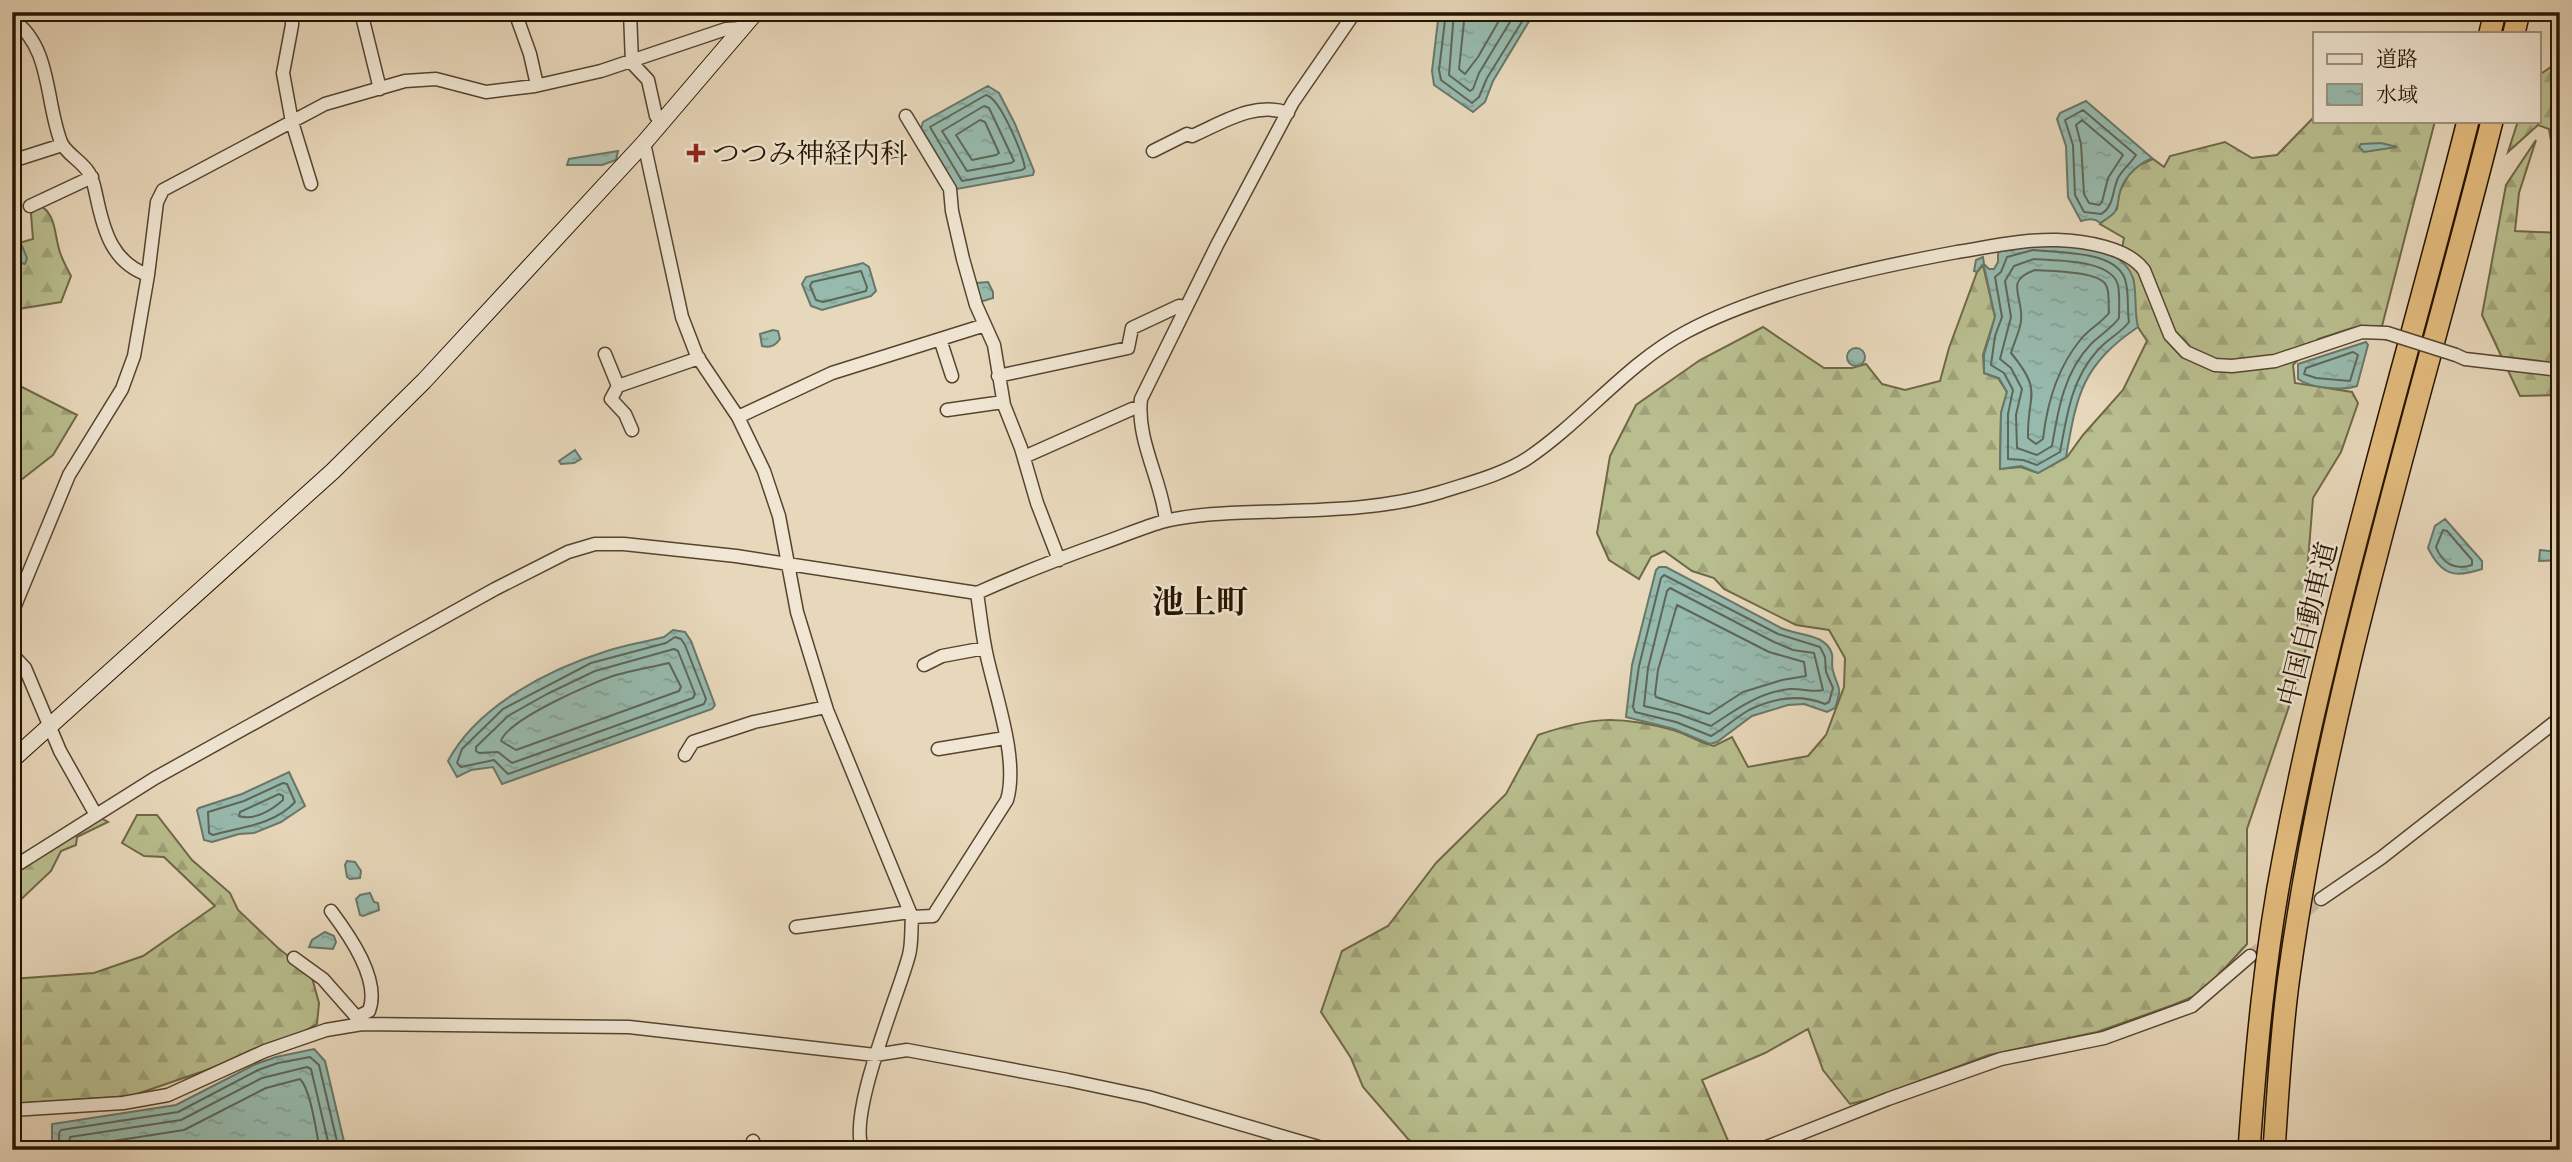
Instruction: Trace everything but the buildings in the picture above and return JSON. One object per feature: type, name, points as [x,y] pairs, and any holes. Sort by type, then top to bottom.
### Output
[{"type":"highway","points":[[2490,32],[2495,12]]},
{"type":"highway","points":[[2514,32],[2519,12]]},
{"type":"highway","name":"中国自動車道","points":[[2249,1150],[2265,972],[2283,858],[2306,743],[2333,625],[2468,122]]},
{"type":"highway","name":"中国自動車道","points":[[2274,1150],[2289,977],[2307,863],[2329,753],[2358,631],[2492,122]]},
{"type":"street","points":[[292,12],[283,73],[292,122],[311,184]]},
{"type":"street","points":[[361,12],[380,89]]},
{"type":"street","points":[[515,12],[530,54],[537,85]]},
{"type":"street","points":[[629,12],[632,61],[648,80],[656,116],[662,122]]},
{"type":"street","points":[[12,760],[361,444],[506,295],[662,122],[756,12]]},
{"type":"street","points":[[1166,521],[1164,504],[1146,444],[1141,399],[1288,113],[1317,65],[1356,12]]},
{"type":"street","points":[[12,19],[31,38],[44,66],[62,145],[84,164],[92,177],[104,233],[115,252],[125,262],[138,272],[148,275]]},
{"type":"street","points":[[12,613],[69,475],[122,389],[134,356],[157,202],[163,190],[326,104],[405,81],[436,79],[486,92],[537,85],[601,71],[726,29],[742,29]]},
{"type":"street","points":[[1153,151],[1187,134],[1192,136],[1247,111],[1277,109],[1288,113]]},
{"type":"street","points":[[906,116],[950,189],[963,259],[976,305],[994,345],[1003,402],[1059,560]]},
{"type":"street","points":[[644,142],[682,317],[699,358],[738,417],[764,471],[779,516],[797,612],[826,707],[911,915],[909,953],[875,1055],[860,1125],[859,1148]]},
{"type":"street","points":[[12,161],[62,145]]},
{"type":"street","points":[[30,206],[92,177]]},
{"type":"street","points":[[12,868],[155,778],[495,589],[568,552],[595,544],[624,544],[736,556],[977,593],[1166,521],[1227,513],[1338,509],[1438,493],[1525,460],[1555,438],[1632,369],[1666,343],[1728,311],[1784,292],[1921,259],[1987,247],[2055,240],[2088,244],[2124,254],[2138,262],[2144,270],[2170,335],[2186,352],[2215,365],[2232,366],[2275,361],[2361,332],[2387,333],[2465,359],[2560,370]]},
{"type":"street","points":[[998,376],[1128,348],[1132,328],[1179,306],[1186,307]]},
{"type":"street","points":[[738,417],[832,373],[985,325]]},
{"type":"street","points":[[940,339],[953,376]]},
{"type":"street","points":[[605,354],[618,386]]},
{"type":"street","points":[[632,430],[625,414],[611,399],[618,386],[699,358]]},
{"type":"street","points":[[947,410],[1003,402]]},
{"type":"street","points":[[1024,457],[1132,409],[1140,408]]},
{"type":"street","points":[[796,928],[911,915],[933,916],[1007,800],[1011,771],[985,648],[977,593]]},
{"type":"street","points":[[924,665],[942,656],[985,648]]},
{"type":"street","points":[[12,654],[25,668],[60,751],[96,815]]},
{"type":"street","points":[[685,755],[693,742],[754,722],[826,707]]},
{"type":"street","points":[[2321,900],[2381,858],[2560,718]]},
{"type":"street","points":[[938,749],[1006,738]]},
{"type":"street","points":[[331,911],[353,940],[367,972],[373,1001],[369,1011],[359,1021]]},
{"type":"street","points":[[1759,1150],[1888,1099],[2001,1059],[2104,1038],[2192,1006],[2250,956]]},
{"type":"street","points":[[294,958],[323,979],[359,1021]]},
{"type":"street","points":[[12,1110],[123,1103],[168,1095],[265,1051],[359,1021],[629,1027],[875,1055],[907,1050],[1031,1072],[1148,1097],[1329,1150]]},
{"type":"green space","points":[[2560,65],[2560,151],[2551,141],[2549,129],[2538,125],[2508,152],[2518,122],[2540,122],[2540,74]]},
{"type":"green space","points":[[2313,118],[2313,122],[2435,122],[2382,326],[2352,328],[2318,339],[2293,365],[2295,383],[2352,392],[2358,403],[2341,452],[2313,498],[2306,587],[2308,641],[2296,686],[2247,829],[2247,944],[2202,993],[2173,1005],[2097,1032],[1989,1055],[1871,1099],[1850,1104],[1823,1070],[1808,1029],[1765,1053],[1702,1080],[1732,1150],[1425,1150],[1408,1139],[1363,1087],[1351,1058],[1321,1012],[1342,951],[1388,926],[1436,863],[1506,794],[1538,735],[1605,720],[1636,722],[1673,730],[1714,746],[1732,737],[1748,767],[1808,756],[1826,735],[1844,687],[1845,658],[1829,630],[1796,625],[1724,589],[1714,578],[1692,571],[1664,551],[1651,557],[1639,579],[1609,560],[1597,533],[1610,456],[1636,405],[1700,360],[1763,327],[1824,368],[1852,368],[1866,364],[1882,384],[1905,390],[1940,381],[1977,272],[1983,265],[1995,317],[1983,355],[1984,373],[1998,378],[2007,392],[2001,413],[2000,469],[2021,467],[2038,473],[2067,457],[2123,390],[2147,341],[2135,316],[2133,278],[2120,258],[2124,238],[2100,224],[2117,209],[2119,193],[2129,173],[2153,159],[2164,167],[2170,156],[2225,142],[2252,158],[2277,155]]},
{"type":"green space","points":[[2536,140],[2519,193],[2515,231],[2560,233],[2560,395],[2520,396],[2482,315],[2506,185]]},
{"type":"green space","points":[[37,204],[51,217],[60,252],[71,276],[61,302],[12,310],[12,245],[33,239],[31,214]]},
{"type":"green space","points":[[12,382],[77,415],[53,455],[12,487]]},
{"type":"green space","points":[[137,815],[157,815],[192,860],[230,893],[238,910],[278,948],[311,974],[319,1003],[317,1024],[299,1034],[204,1071],[131,1096],[12,1104],[12,979],[94,973],[143,956],[215,906],[164,857],[144,856],[122,843]]},
{"type":"green space","points":[[99,817],[108,822],[77,837],[76,845],[61,851],[51,871],[12,908],[12,871]]},
{"type":"water","points":[[1439,12],[1542,12],[1531,18],[1493,81],[1485,102],[1473,112],[1434,85],[1432,71]]},
{"type":"water","points":[[988,86],[999,93],[1015,124],[1034,171],[1033,175],[957,189],[921,128],[923,122]]},
{"type":"water","points":[[2086,101],[2152,158],[2127,178],[2115,211],[2100,223],[2091,219],[2081,221],[2068,197],[2066,146],[2057,119],[2060,113]]},
{"type":"water","points":[[2381,143],[2397,147],[2364,152],[2359,147],[2361,144]]},
{"type":"water","points":[[618,151],[616,160],[602,165],[567,165],[569,159]]},
{"type":"water","points":[[2031,243],[2089,248],[2116,257],[2126,266],[2133,278],[2138,327],[2105,354],[2085,383],[2074,415],[2066,457],[2038,473],[2021,466],[2000,469],[2001,413],[2007,392],[1999,378],[1984,373],[1984,355],[1995,317],[1984,266],[1977,272],[1974,271],[1976,260],[1983,257],[1984,264],[1989,269],[1994,269],[1998,262],[1998,252]]},
{"type":"water","points":[[22,246],[27,258],[25,264],[12,256],[13,249]]},
{"type":"water","points":[[863,263],[869,267],[876,291],[871,296],[822,310],[811,306],[802,284],[806,277]]},
{"type":"water","points":[[988,282],[993,298],[980,302],[976,283]]},
{"type":"water","points":[[778,331],[780,339],[772,346],[762,346],[760,334]]},
{"type":"water","points":[[2366,342],[2368,345],[2357,386],[2327,388],[2310,385],[2298,379],[2298,364]]},
{"type":"water","points":[[1856,348],[1862,351],[1865,357],[1862,363],[1856,366],[1850,363],[1847,357],[1850,351]]},
{"type":"water","points":[[575,450],[581,459],[574,463],[561,464],[559,461]]},
{"type":"water","points":[[2445,519],[2482,561],[2482,569],[2457,574],[2444,569],[2433,557],[2428,548],[2435,526]]},
{"type":"water","points":[[2540,550],[2558,552],[2560,560],[2539,561]]},
{"type":"water","points":[[1659,567],[1666,567],[1781,628],[1824,642],[1832,654],[1832,669],[1839,688],[1835,708],[1827,712],[1804,704],[1788,705],[1752,716],[1717,742],[1710,744],[1674,729],[1626,717],[1632,665]]},
{"type":"water","points":[[673,630],[685,632],[691,641],[715,705],[712,709],[502,784],[493,767],[471,770],[457,777],[448,761],[461,741],[477,723],[517,692],[562,668],[614,649],[664,637]]},
{"type":"water","points":[[289,772],[305,806],[281,822],[254,833],[239,834],[212,842],[204,840],[197,810],[199,808],[242,794]]},
{"type":"water","points":[[347,861],[355,862],[361,871],[360,878],[347,877]]},
{"type":"water","points":[[370,893],[374,902],[378,903],[379,910],[360,915],[356,899],[360,895]]},
{"type":"water","points":[[325,932],[334,936],[336,942],[333,949],[309,947],[312,940]]},
{"type":"water","points":[[314,1049],[325,1061],[346,1150],[52,1150],[52,1124],[176,1105],[256,1064]]},
{"type":"tunnel","points":[[2250,956],[2321,899]]},
{"type":"place","name":"つつみ神経内科","points":[[696,153]]},
{"type":"district","name":"池上町","points":[[1200,602]]}]
